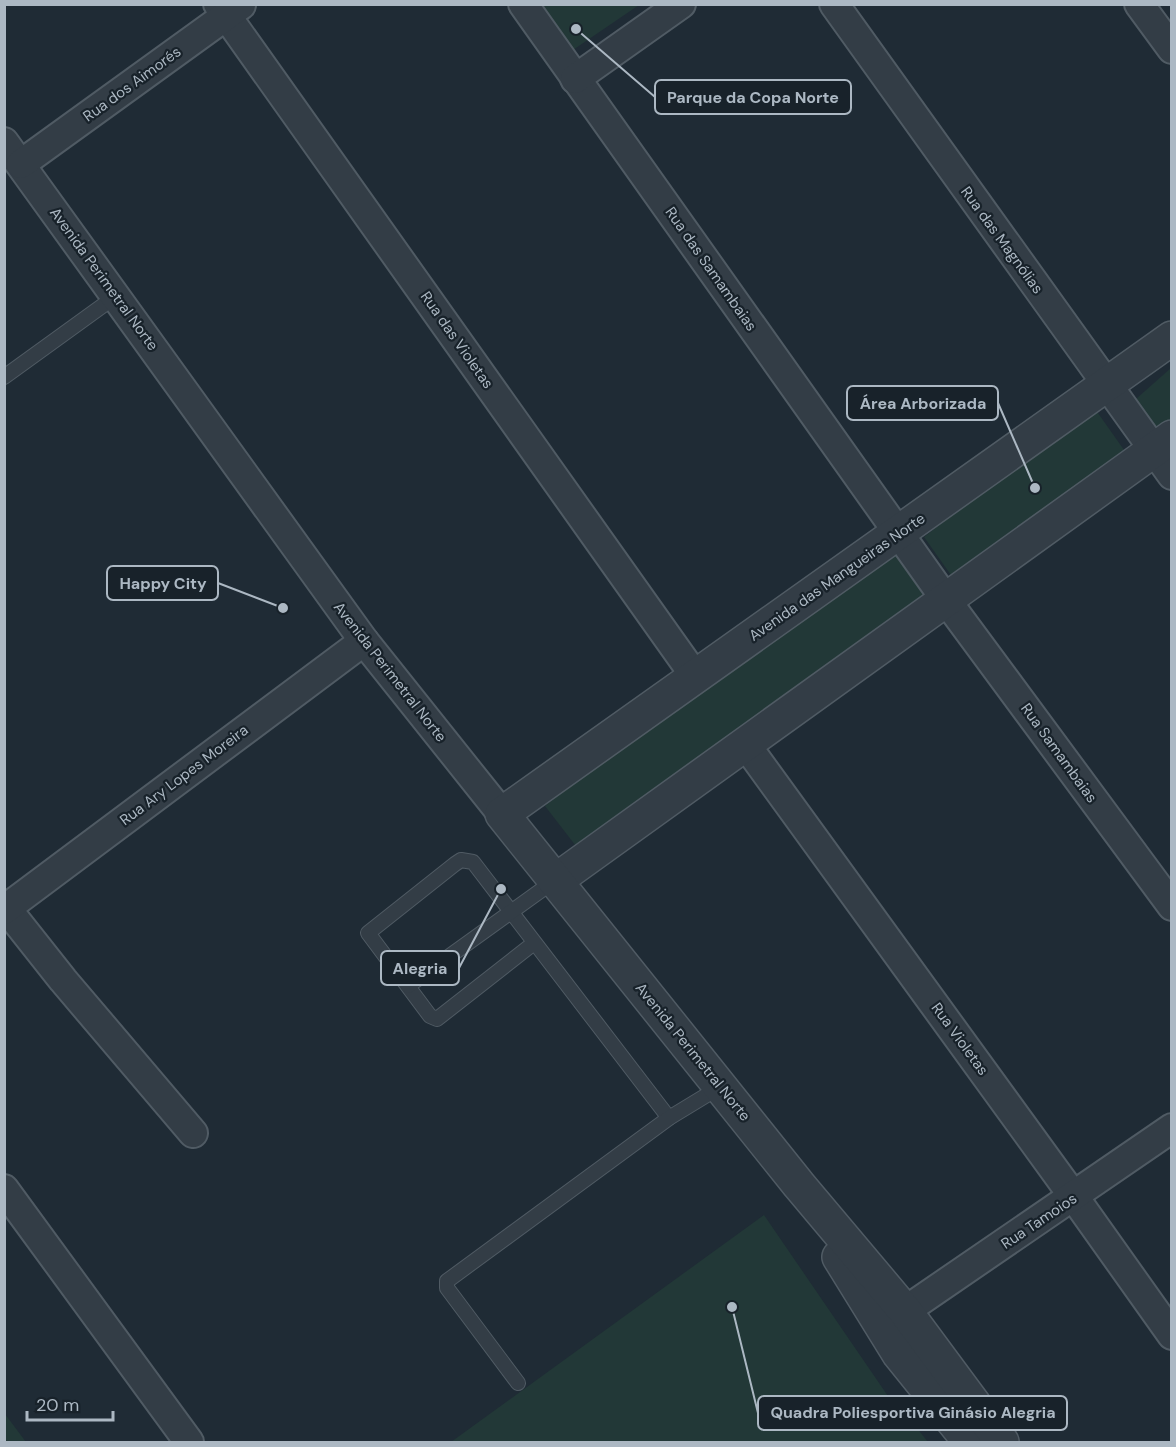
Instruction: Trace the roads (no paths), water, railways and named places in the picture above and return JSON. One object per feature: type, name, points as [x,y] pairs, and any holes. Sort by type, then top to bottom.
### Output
[{"type":"street","name":"Rua das Samambaias","points":[[523,4],[946,600]]},
{"type":"street","points":[[575,79],[681,4]]},
{"type":"street","name":"Rua das Magnólias","points":[[834,4],[1105,385],[1166,454]]},
{"type":"street","points":[[1139,4],[1172,49]]},
{"type":"street","name":"Rua dos Aimorés","points":[[13,153],[229,8]]},
{"type":"street","name":"Rua das Violetas","points":[[229,8],[695,676]]},
{"type":"street","name":"Avenida Perimetral Norte","points":[[13,153],[363,641],[799,1185],[905,1311],[1002,1443]]},
{"type":"street","name":"Avenida das Mangueiras Norte","points":[[502,814],[1172,338]]},
{"type":"street","points":[[555,881],[946,600],[1166,454]]},
{"type":"street","name":"Rua Samambaias","points":[[946,600],[1172,906]]},
{"type":"street","name":"Rua Ary Lopes Moreira","points":[[5,909],[363,641]]},
{"type":"street","name":"Rua Violetas","points":[[746,745],[1172,1335]]},
{"type":"street","points":[[5,909],[193,1133]]},
{"type":"street","name":"Rua Tamoios","points":[[905,1311],[1172,1128]]},
{"type":"street","name":"Avenida Perimetral Norte","points":[[799,1185],[882,1330],[970,1443]]},
{"type":"street","points":[[4,1189],[189,1443]]},
{"type":"lane","points":[[4,377],[116,296]]},
{"type":"lane","points":[[534,943],[440,1018],[430,1016],[369,937],[369,930],[455,864],[467,860],[472,862],[669,1118]]},
{"type":"lane","points":[[408,987],[555,881]]},
{"type":"lane","points":[[518,1383],[447,1287],[447,1281],[669,1118],[720,1087]]},
{"type":"place","name":"Parque da Copa Norte","points":[[576,29]]},
{"type":"place","name":"Área Arborizada","points":[[1035,488]]},
{"type":"place","name":"Happy City","points":[[283,608]]},
{"type":"place","name":"Alegria","points":[[501,889]]},
{"type":"place","name":"Quadra Poliesportiva Ginásio Alegria","points":[[732,1307]]}]
